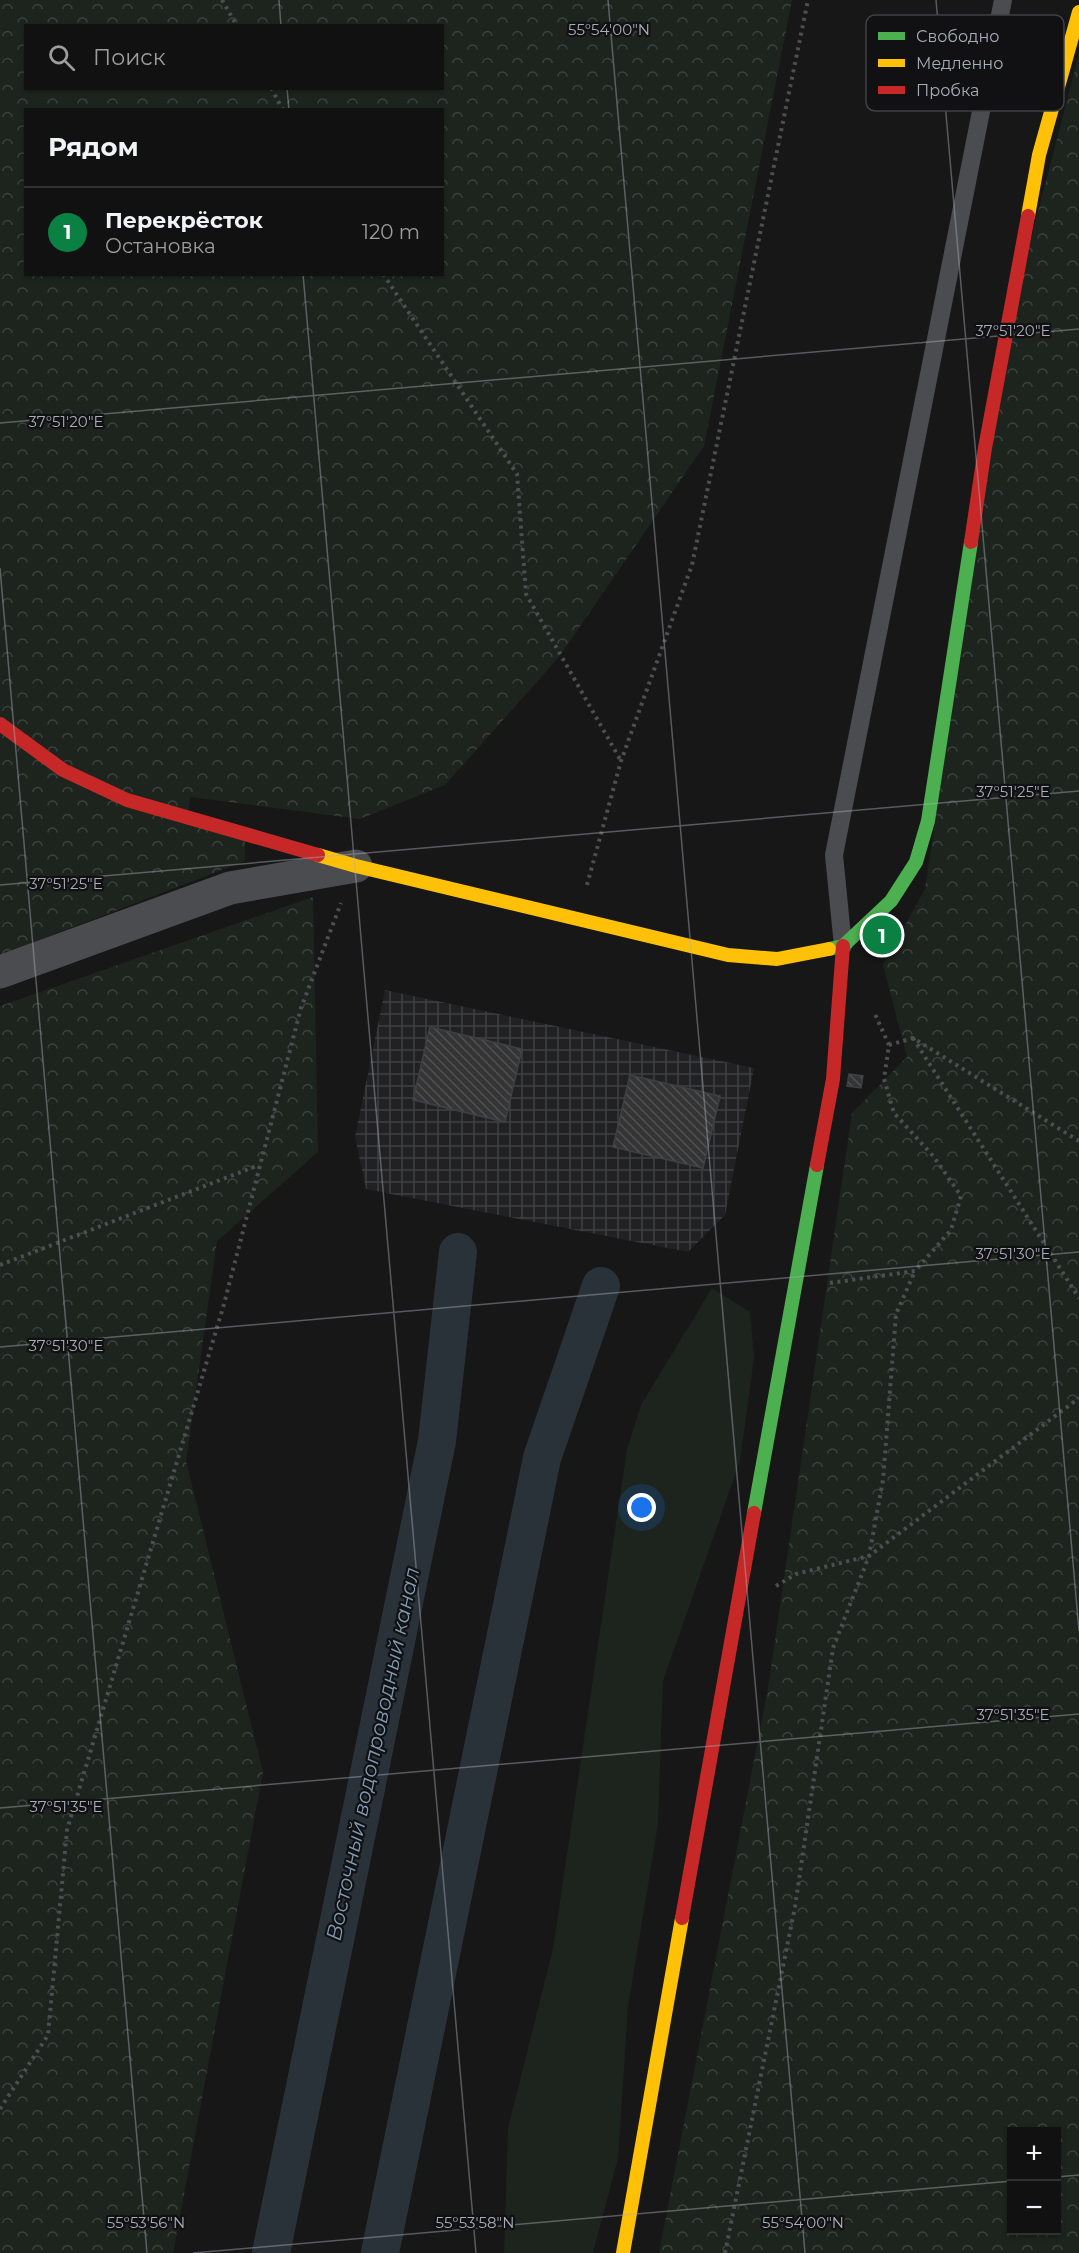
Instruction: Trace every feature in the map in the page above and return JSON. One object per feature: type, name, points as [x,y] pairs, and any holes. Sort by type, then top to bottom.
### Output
[{"type":"street","points":[[1064,66],[1079,12]]},
{"type":"street","points":[[0,724],[63,770],[127,800],[356,866],[729,956],[777,958],[843,946],[891,901],[915,862],[928,821],[985,448],[1039,155],[1051,111]]},
{"type":"street","points":[[0,972],[230,888],[356,866]]},
{"type":"street","points":[[623,2253],[833,1078],[843,946]]},
{"type":"lane","points":[[1000,15],[1003,0]]},
{"type":"lane","points":[[843,946],[834,855],[981,111]]},
{"type":"path","points":[[222,0],[236,24]]},
{"type":"path","points":[[578,918],[621,761],[692,565],[808,0]]},
{"type":"path","points":[[272,90],[282,108]]},
{"type":"path","points":[[384,276],[517,474],[526,594],[621,761]]},
{"type":"path","points":[[0,2109],[48,2035],[67,1830],[224,1304],[301,1008],[356,866]]},
{"type":"path","points":[[725,2253],[795,1907],[833,1648],[869,1556],[883,1480],[896,1314],[915,1271],[951,1230],[961,1196],[934,1156],[894,1113],[884,1079],[889,1045],[871,1005]]},
{"type":"path","points":[[889,1045],[913,1038],[1079,1141]]},
{"type":"path","points":[[913,1038],[1079,1298]]},
{"type":"path","points":[[0,1265],[260,1165]]},
{"type":"path","points":[[794,1287],[915,1271]]},
{"type":"path","points":[[737,1609],[796,1574],[869,1556],[1079,1398]]},
{"type":"shaded area","points":[[385,990],[754,1068],[725,1215],[688,1252],[366,1189],[355,1137]]},
{"type":"green space","points":[[0,0],[792,0],[704,446],[559,657],[445,785],[360,819],[190,797],[187,823],[245,841],[245,861],[0,955]]},
{"type":"green space","points":[[1079,54],[1079,2253],[659,2253],[768,1688],[852,1113],[907,1057],[883,965],[925,889],[1012,312]]},
{"type":"green space","points":[[313,897],[318,1152],[217,1241],[186,1461],[263,1772],[173,2253],[0,2253],[0,1006]]},
{"type":"green space","points":[[712,1288],[750,1312],[754,1358],[740,1461],[663,1681],[658,1824],[628,2007],[618,2158],[593,2253],[504,2253],[508,2128],[553,1949],[627,1449],[641,1405]]},
{"type":"building","points":[[430,1027],[522,1049],[505,1122],[413,1100]]},
{"type":"building","points":[[849,1074],[863,1076],[861,1088],[847,1086]]},
{"type":"building","points":[[630,1075],[720,1096],[703,1168],[613,1147]]},
{"type":"waterway","name":"Восточный водопроводный канал","points":[[271,2253],[437,1441],[458,1252]]},
{"type":"waterway","name":"Восточный водопроводный канал","points":[[380,2253],[542,1458],[601,1286]]},
{"type":"traffic: fast","points":[[829,949],[843,946],[891,901],[916,862],[928,821],[971,542]]},
{"type":"traffic: fast","points":[[754,1513],[817,1165]]},
{"type":"traffic: slow","points":[[1064,66],[1079,12]]},
{"type":"traffic: slow","points":[[1028,216],[1039,155],[1051,111]]},
{"type":"traffic: slow","points":[[318,855],[728,955],[777,959],[829,949]]},
{"type":"traffic: slow","points":[[623,2253],[682,1918]]},
{"type":"traffic: jam","points":[[971,542],[985,448],[1028,216]]},
{"type":"traffic: jam","points":[[0,724],[63,770],[127,800],[318,855]]},
{"type":"traffic: jam","points":[[817,1165],[833,1079],[843,946]]},
{"type":"traffic: jam","points":[[682,1918],[754,1513]]},
{"type":"place","name":"Перекрёсток","points":[[882,935]]}]
